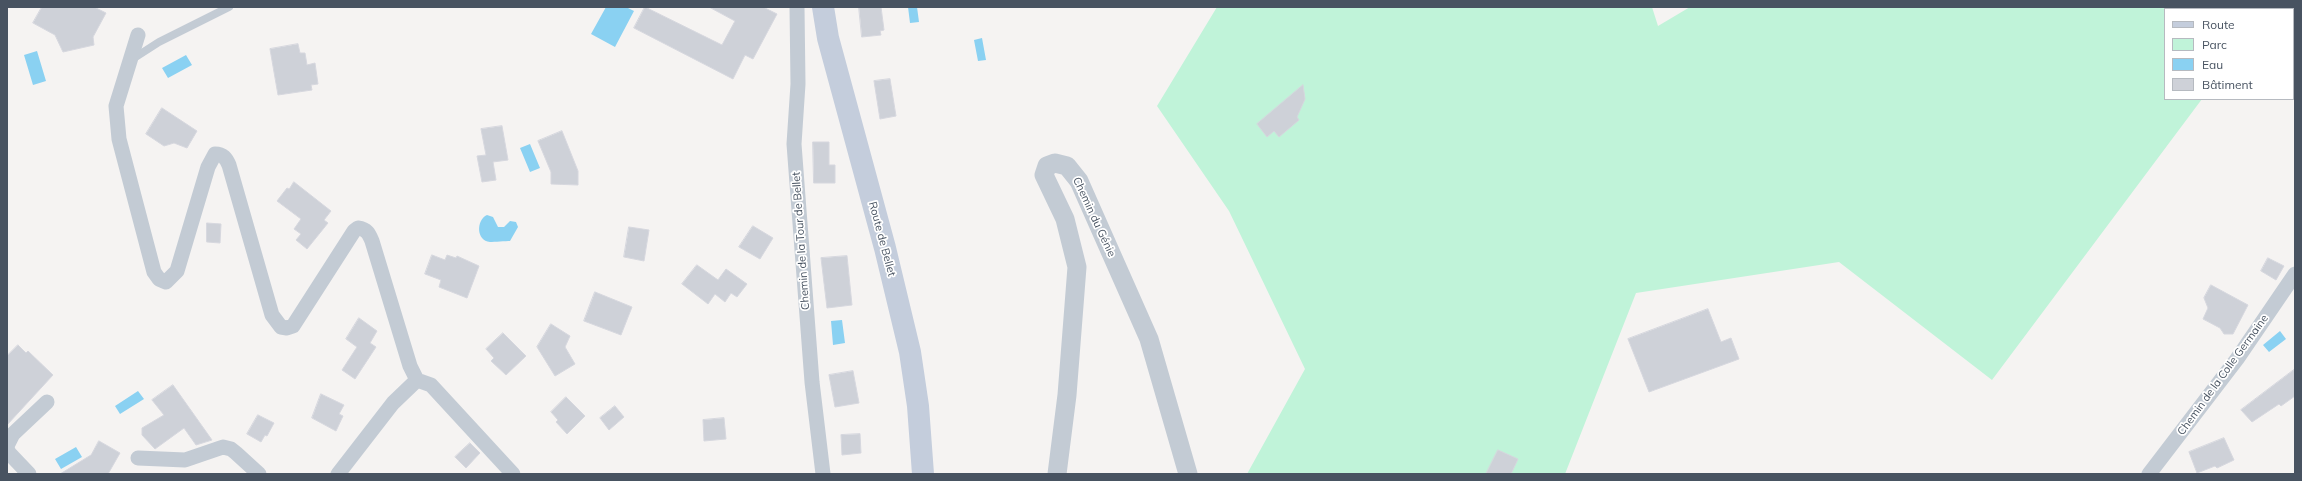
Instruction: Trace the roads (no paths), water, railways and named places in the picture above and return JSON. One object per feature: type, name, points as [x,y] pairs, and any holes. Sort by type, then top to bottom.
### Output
[{"type":"main road","name":"Route de Bellet","points":[[823,7],[828,38],[885,248],[910,352],[918,406],[923,474]]},
{"type":"street","name":"Chemin de la Tour de Bellet","points":[[797,7],[798,84],[794,144],[812,375],[823,474]]},
{"type":"street","points":[[138,35],[116,106],[119,140],[142,220],[147,250],[154,272],[159,280],[166,282],[177,270],[208,166],[215,154],[220,154],[226,158],[229,165],[272,315],[277,322],[287,328],[292,326],[354,231],[358,228],[363,228],[368,232],[372,241],[410,366],[417,380],[431,385],[513,474]]},
{"type":"street","name":"Chemin du Génie","points":[[1057,474],[1067,395],[1077,267],[1065,219],[1044,175],[1047,166],[1055,163],[1067,166],[1079,181],[1149,339],[1188,474]]},
{"type":"street","name":"Chemin de la Colle Germaine","points":[[2149,474],[2237,359],[2295,274]]},
{"type":"street","points":[[338,474],[393,403],[417,380]]},
{"type":"street","points":[[29,474],[9,453],[7,447],[13,434],[47,402]]},
{"type":"street","points":[[138,458],[185,460],[223,448],[230,449],[236,453],[259,474]]},
{"type":"lane","points":[[130,60],[159,42],[229,7]]},
{"type":"water","points":[[606,7],[626,7],[634,11],[615,47],[591,34]]},
{"type":"water","points":[[908,7],[917,7],[919,22],[910,23]]},
{"type":"water","points":[[982,38],[986,60],[978,61],[974,40]]},
{"type":"water","points":[[37,51],[46,81],[33,85],[24,55]]},
{"type":"water","points":[[186,55],[192,65],[168,78],[162,68]]},
{"type":"water","points":[[530,144],[540,168],[530,172],[520,148]]},
{"type":"water","points":[[487,215],[493,217],[498,227],[504,227],[510,221],[516,222],[518,227],[510,241],[490,242],[485,241],[482,238],[479,225],[483,218]]},
{"type":"water","points":[[842,320],[845,343],[833,345],[831,321]]},
{"type":"water","points":[[2280,331],[2286,339],[2269,352],[2263,345]]},
{"type":"water","points":[[138,391],[144,399],[120,414],[115,406]]},
{"type":"water","points":[[76,447],[82,457],[61,469],[55,459]]}]
